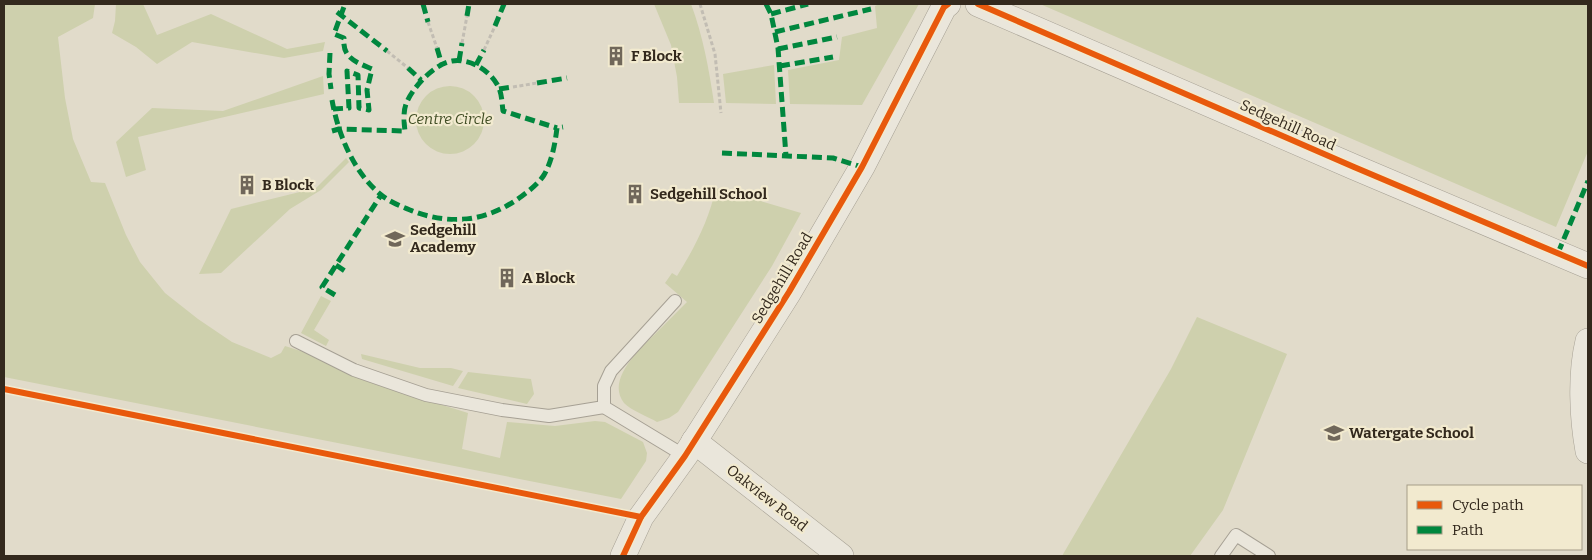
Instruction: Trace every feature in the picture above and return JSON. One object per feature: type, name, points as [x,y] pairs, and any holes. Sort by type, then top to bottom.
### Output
[{"type":"street","name":"Sedgehill Road","points":[[623,556],[641,517],[689,448],[789,292],[862,167],[944,7],[948,4]]},
{"type":"street","name":"Sedgehill Road","points":[[978,4],[1588,266]]},
{"type":"street","points":[[1588,341],[1584,357],[1584,425],[1588,451]]},
{"type":"street","name":"Oakview Road","points":[[689,448],[841,556]]},
{"type":"lane","points":[[604,407],[604,386],[611,371],[676,301]]},
{"type":"lane","points":[[296,341],[354,370],[426,394],[502,410],[549,416],[604,407],[689,448]]},
{"type":"lane","points":[[1221,556],[1236,535],[1269,556]]},
{"type":"path","points":[[700,4],[707,22],[715,54],[721,114]]},
{"type":"path","points":[[462,43],[467,16]]},
{"type":"path","points":[[428,22],[437,48]]},
{"type":"path","points":[[484,50],[495,26]]},
{"type":"path","points":[[387,52],[408,68]]},
{"type":"path","points":[[513,87],[537,83]]},
{"type":"green space","points":[[4,4],[95,4],[93,18],[58,37],[65,98],[73,139],[91,182],[105,183],[126,235],[140,262],[165,293],[198,319],[232,342],[271,358],[281,353],[285,346],[307,353],[407,394],[468,413],[462,449],[500,458],[507,422],[555,426],[595,421],[605,422],[643,442],[647,453],[646,461],[621,499],[4,377]]},
{"type":"green space","points":[[116,4],[143,4],[157,35],[211,14],[287,49],[325,42],[323,51],[284,58],[192,42],[157,64],[136,47],[112,33]]},
{"type":"green space","points":[[654,4],[691,4],[705,53],[714,103],[679,103],[677,77],[671,45]]},
{"type":"green space","points":[[879,4],[919,4],[862,105],[790,104],[788,70],[839,60],[842,37],[877,28],[875,6]]},
{"type":"green space","points":[[1040,4],[1588,4],[1588,151],[1556,227]]},
{"type":"green space","points":[[774,65],[776,104],[726,103],[723,74]]},
{"type":"green space","points":[[323,76],[324,94],[138,137],[146,170],[126,177],[116,142],[152,108],[223,111]]},
{"type":"green space","name":"Centre Circle","points":[[450,86],[463,89],[474,96],[481,107],[484,120],[481,133],[474,144],[463,151],[450,154],[437,151],[426,144],[419,133],[416,120],[419,107],[426,96],[437,89]]},
{"type":"green space","points":[[346,158],[349,162],[321,190],[290,209],[221,273],[199,274],[231,209],[316,188]]},
{"type":"green space","points":[[716,188],[801,213],[772,266],[678,412],[669,418],[657,422],[624,403],[619,394],[619,384],[622,374],[635,355],[687,302],[665,283],[672,273],[677,276],[689,255],[705,223]]},
{"type":"green space","points":[[321,296],[331,301],[314,330],[329,340],[326,346],[301,333]]},
{"type":"green space","points":[[1197,317],[1287,354],[1223,510],[1190,556],[1062,556],[1171,369]]},
{"type":"green space","points":[[361,354],[420,368],[451,368],[463,371],[453,386],[362,359]]},
{"type":"green space","points":[[468,372],[531,379],[534,394],[527,404],[458,388]]},
{"type":"marked path","points":[[333,109],[349,108],[347,71],[358,75],[359,108],[369,110],[367,90],[372,69],[351,58],[345,50],[344,38],[334,34],[345,4]]},
{"type":"marked path","points":[[423,4],[428,22]]},
{"type":"marked path","points":[[467,16],[469,4]]},
{"type":"marked path","points":[[495,26],[504,4]]},
{"type":"marked path","points":[[766,4],[771,14],[778,48],[786,156]]},
{"type":"marked path","points":[[771,14],[808,4]]},
{"type":"marked path","points":[[775,32],[871,9]]},
{"type":"marked path","points":[[337,12],[387,51]]},
{"type":"marked path","points":[[778,49],[837,37]]},
{"type":"marked path","points":[[459,61],[462,43]]},
{"type":"marked path","points":[[437,48],[442,65]]},
{"type":"marked path","points":[[476,65],[484,50]]},
{"type":"marked path","points":[[330,53],[329,74],[331,89]]},
{"type":"marked path","points":[[780,66],[833,57]]},
{"type":"marked path","points":[[332,131],[339,129],[405,131],[405,107],[413,91],[431,72],[452,61],[473,64],[486,71],[500,91],[503,111],[557,128]]},
{"type":"marked path","points":[[408,68],[421,80]]},
{"type":"marked path","points":[[537,83],[567,78]]},
{"type":"marked path","points":[[499,89],[513,87]]},
{"type":"marked path","points":[[332,100],[338,126],[348,151],[370,185],[383,197],[394,203],[410,210],[439,218],[468,219],[482,216],[509,205],[522,196],[537,184],[544,175],[553,152],[557,128],[563,127]]},
{"type":"marked path","points":[[722,153],[833,158],[862,167]]},
{"type":"marked path","points":[[1558,253],[1588,181]]},
{"type":"marked path","points":[[335,295],[322,287],[381,195]]},
{"type":"marked path","points":[[336,265],[348,273]]},
{"type":"cycle path","points":[[623,556],[641,517],[685,456],[789,292],[862,167],[944,7],[948,4]]},
{"type":"cycle path","points":[[978,4],[1588,266]]},
{"type":"cycle path","points":[[4,389],[641,517]]},
{"type":"place","name":"F Block","points":[[616,56]]},
{"type":"place","name":"B Block","points":[[247,185]]},
{"type":"place","name":"Sedgehill School","points":[[635,194]]},
{"type":"place","name":"Sedgehill Academy","points":[[395,239]]},
{"type":"place","name":"A Block","points":[[507,278]]},
{"type":"place","name":"Watergate School","points":[[1334,433]]}]
